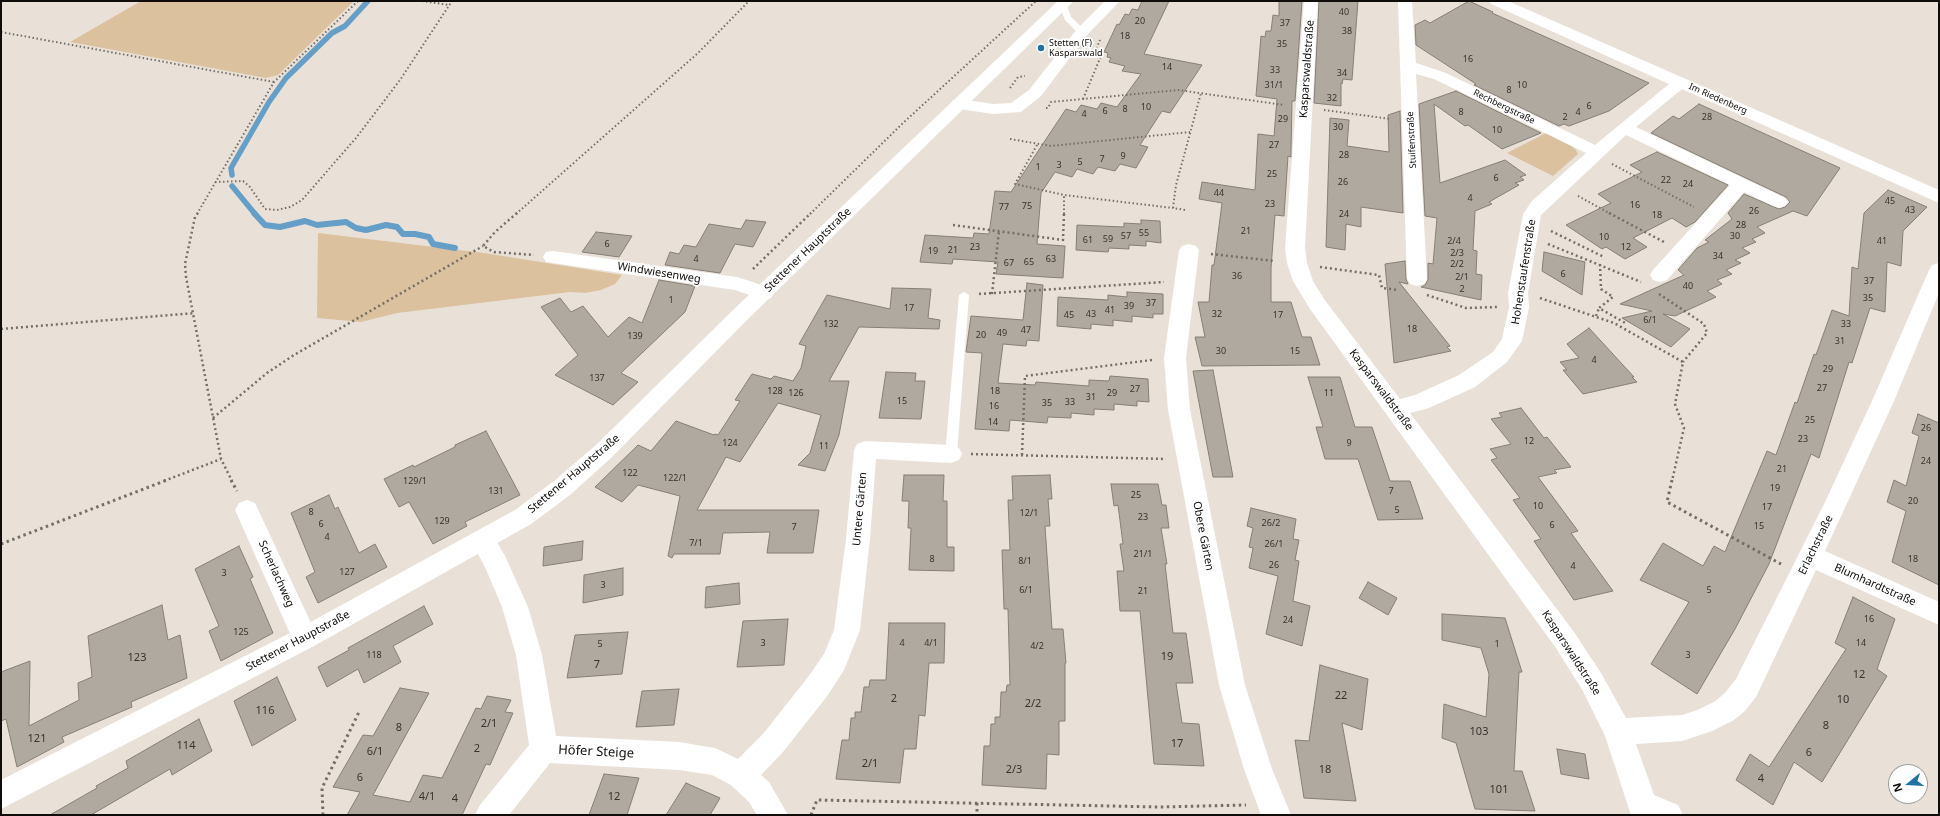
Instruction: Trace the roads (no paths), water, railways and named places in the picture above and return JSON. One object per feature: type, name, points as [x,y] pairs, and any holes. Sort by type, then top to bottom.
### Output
[{"type":"street","points":[[959,104],[993,109],[1015,108],[1035,93],[1082,32],[1113,1]]},
{"type":"street","name":"Kasparswaldstraße","points":[[1311,1],[1295,248],[1297,263],[1303,282],[1317,304],[1565,640],[1592,682],[1618,732],[1653,812]]},
{"type":"street","name":"Stuifenstraße","points":[[1405,1],[1417,279]]},
{"type":"street","name":"Im Riedenberg","points":[[1496,1],[1939,197]]},
{"type":"street","name":"Stettener Hauptstraße","points":[[1,795],[305,638],[483,541],[523,517],[562,488],[604,452],[764,293],[1065,3]]},
{"type":"street","name":"Rechbergstraße","points":[[1409,66],[1440,76],[1596,154]]},
{"type":"street","name":"Hohenstaufenstraße","points":[[1395,409],[1421,402],[1467,381],[1500,357],[1512,341],[1519,307],[1518,293],[1532,214],[1624,128],[1681,82]]},
{"type":"street","points":[[1624,128],[1779,202]]},
{"type":"street","points":[[1654,284],[1741,184]]},
{"type":"street","name":"Obere Gärten","points":[[1199,252],[1184,281],[1175,358],[1179,410],[1232,685],[1258,769],[1276,815]]},
{"type":"street","name":"Windwiesenweg","points":[[553,257],[736,284],[764,293]]},
{"type":"street","name":"Erlachstraße","points":[[1618,732],[1682,728],[1707,720],[1724,711],[1735,702],[1746,688],[1806,566],[1883,401],[1939,270]]},
{"type":"street","name":"Untere Gärten","points":[[741,775],[773,743],[818,686],[835,661],[845,636],[852,593],[865,450],[951,454]]},
{"type":"street","name":"Scherlachweg","points":[[247,510],[305,638]]},
{"type":"street","name":"Höfer Steige","points":[[483,541],[496,563],[515,608],[529,654],[544,749],[679,756],[715,762],[741,775],[759,792],[773,815]]},
{"type":"street","name":"Blumhardtstraße","points":[[1806,566],[1939,614]]},
{"type":"street","points":[[490,815],[544,749]]},
{"type":"lane","points":[[1065,3],[1064,11],[1068,18],[1082,32]]},
{"type":"lane","points":[[951,454],[964,295]]},
{"type":"waterway","points":[[232,175],[231,168],[269,102],[286,78],[332,33],[345,26],[368,1]]},
{"type":"waterway","points":[[232,186],[255,214]]},
{"type":"waterway","points":[[254,213],[265,225],[280,227],[305,221],[317,225],[346,222],[356,228],[366,230],[386,225],[397,227],[403,234],[415,234],[429,237],[433,244],[455,248]]},
{"type":"place","name":"Stetten (F) Kasparswald","points":[[1041,48]]}]
